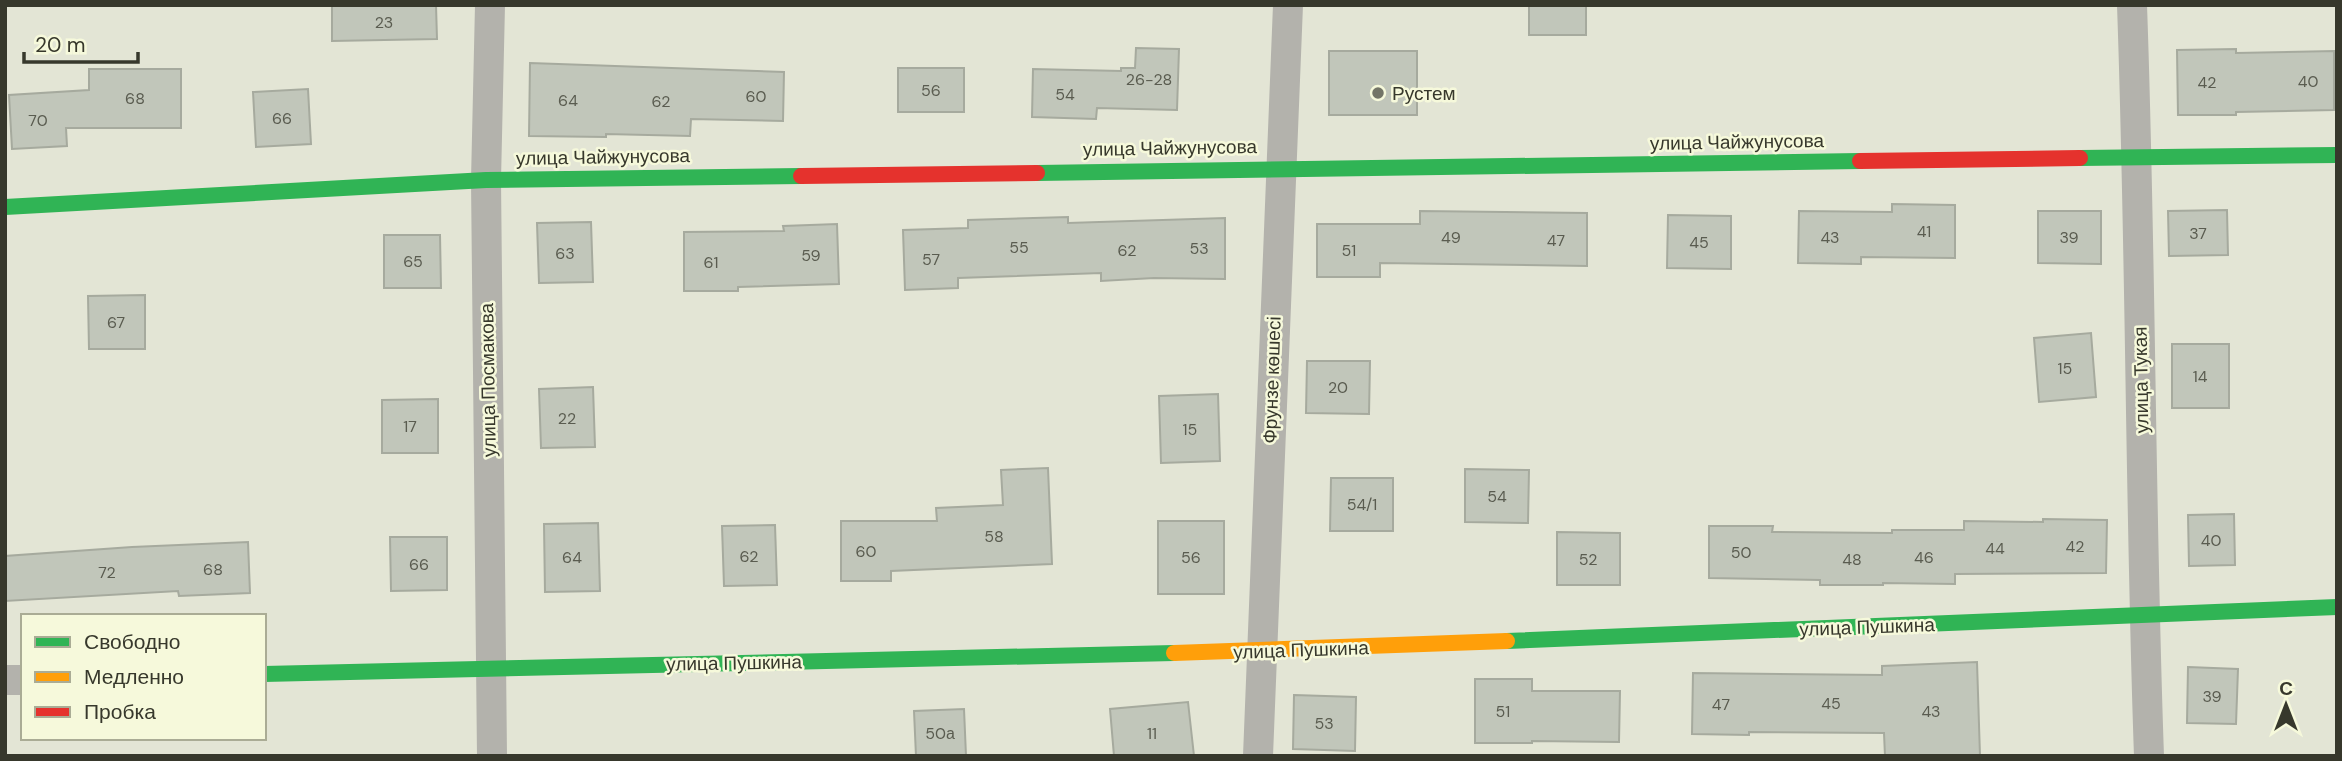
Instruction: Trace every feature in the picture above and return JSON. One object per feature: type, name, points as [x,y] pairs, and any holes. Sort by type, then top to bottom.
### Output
[{"type":"street","name":"улица Посмакова","points":[[490,5],[486,180],[492,756]]},
{"type":"street","name":"Фрунзе көшесі","points":[[1258,756],[1288,5]]},
{"type":"street","name":"улица Тукая","points":[[2132,5],[2149,756]]},
{"type":"street","name":"улица Чайжунусова","points":[[5,206],[486,180],[2337,155]]},
{"type":"street","name":"улица Пушкина","points":[[266,674],[1262,652],[2337,607]]},
{"type":"building","points":[[332,5],[436,5],[437,39],[332,41]]},
{"type":"building","points":[[1529,5],[1586,5],[1586,35],[1529,35]]},
{"type":"building","points":[[1136,48],[1179,49],[1177,110],[1097,108],[1096,119],[1032,117],[1033,69],[1121,71],[1121,68],[1135,68]]},
{"type":"building","points":[[2236,49],[2236,53],[2334,51],[2334,110],[2178,115],[2177,50]]},
{"type":"building","points":[[1329,51],[1417,51],[1417,115],[1329,115]]},
{"type":"building","points":[[530,63],[784,72],[783,121],[691,119],[690,136],[529,136]]},
{"type":"building","points":[[898,68],[964,68],[964,112],[898,112]]},
{"type":"building","points":[[89,69],[181,69],[181,128],[66,128],[67,146],[12,149],[9,95],[89,90]]},
{"type":"building","points":[[308,89],[311,144],[256,147],[253,92]]},
{"type":"building","points":[[1892,204],[1955,205],[1955,258],[1861,257],[1861,264],[1798,263],[1799,211],[1892,212]]},
{"type":"building","points":[[2227,210],[2228,255],[2169,256],[2168,211]]},
{"type":"building","points":[[1420,211],[1587,213],[1587,266],[1380,263],[1380,277],[1317,277],[1317,224],[1420,224]]},
{"type":"building","points":[[2038,211],[2101,211],[2101,264],[2038,263]]},
{"type":"building","points":[[1668,215],[1731,216],[1731,269],[1667,268]]},
{"type":"building","points":[[1068,217],[1068,223],[1225,218],[1225,279],[1154,278],[1101,281],[1101,273],[958,278],[958,288],[905,290],[903,230],[968,228],[968,220]]},
{"type":"building","points":[[591,222],[593,282],[539,283],[537,223]]},
{"type":"building","points":[[837,224],[839,284],[738,287],[738,291],[684,291],[684,232],[784,231],[783,226]]},
{"type":"building","points":[[384,235],[440,235],[441,288],[384,288]]},
{"type":"building","points":[[145,295],[145,349],[89,349],[88,296]]},
{"type":"building","points":[[2091,333],[2096,397],[2039,402],[2034,338]]},
{"type":"building","points":[[2172,344],[2229,344],[2229,408],[2172,408]]},
{"type":"building","points":[[1307,361],[1370,361],[1369,414],[1306,413]]},
{"type":"building","points":[[593,387],[595,447],[541,448],[539,389]]},
{"type":"building","points":[[1218,394],[1220,461],[1161,463],[1159,396]]},
{"type":"building","points":[[438,399],[438,453],[382,453],[382,400]]},
{"type":"building","points":[[1048,468],[1052,564],[891,571],[891,581],[841,581],[841,521],[937,521],[936,508],[1003,505],[1001,470]]},
{"type":"building","points":[[1465,469],[1529,470],[1528,523],[1465,522]]},
{"type":"building","points":[[1331,478],[1393,478],[1393,531],[1330,531]]},
{"type":"building","points":[[2234,514],[2235,565],[2189,566],[2188,515]]},
{"type":"building","points":[[2043,519],[2107,520],[2106,573],[1955,574],[1955,584],[1883,585],[1820,585],[1820,580],[1709,578],[1709,526],[1773,526],[1772,532],[1892,533],[1892,530],[1964,530],[1964,521],[2043,522]]},
{"type":"building","points":[[1158,521],[1224,521],[1224,594],[1158,594]]},
{"type":"building","points":[[598,523],[600,591],[545,592],[544,524]]},
{"type":"building","points":[[775,525],[777,585],[724,586],[722,526]]},
{"type":"building","points":[[1557,532],[1620,533],[1620,585],[1557,585]]},
{"type":"building","points":[[390,537],[447,537],[447,590],[391,591]]},
{"type":"building","points":[[248,542],[250,593],[179,596],[178,591],[5,601],[5,556]]},
{"type":"building","points":[[1977,662],[1980,756],[1885,756],[1884,733],[1692,734],[1693,673],[1882,675],[1882,666]]},
{"type":"building","points":[[2188,667],[2238,669],[2236,724],[2187,723]]},
{"type":"building","points":[[1475,679],[1532,679],[1532,691],[1620,691],[1619,742],[1475,743]]},
{"type":"building","points":[[1294,695],[1356,697],[1355,751],[1293,749]]},
{"type":"building","points":[[1188,702],[1194,756],[1114,756],[1110,709]]},
{"type":"building","points":[[964,709],[966,756],[916,756],[914,711]]},
{"type":"traffic: fast","points":[[2080,158],[2337,155]]},
{"type":"traffic: fast","points":[[1037,173],[1860,161]]},
{"type":"traffic: fast","points":[[5,207],[486,180],[801,176]]},
{"type":"traffic: fast","points":[[1507,641],[2337,607]]},
{"type":"traffic: fast","points":[[266,674],[1174,653]]},
{"type":"traffic: slow","points":[[1174,653],[1507,641]]},
{"type":"traffic: jam","points":[[1860,161],[2080,158]]},
{"type":"traffic: jam","points":[[801,176],[1037,173]]},
{"type":"place","name":"Рустем","points":[[1378,93]]}]
